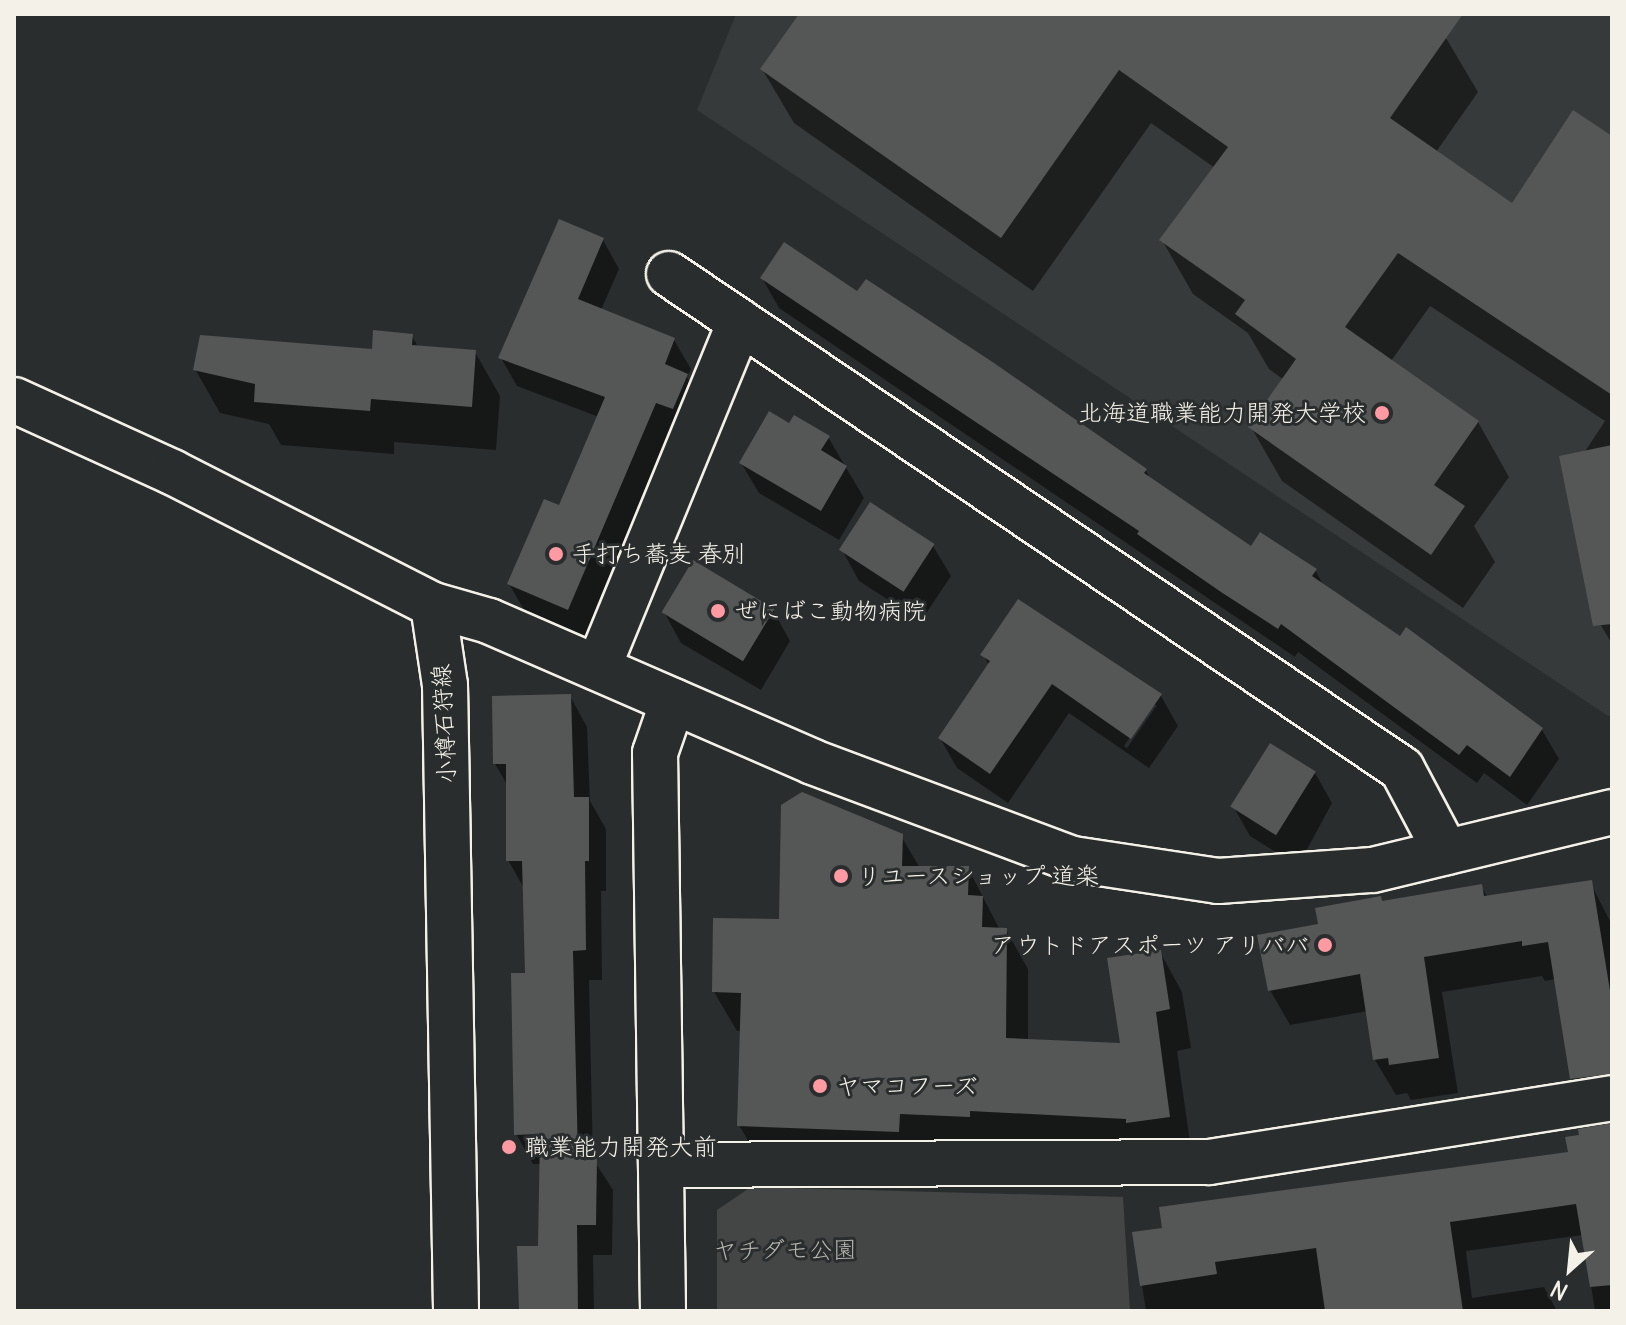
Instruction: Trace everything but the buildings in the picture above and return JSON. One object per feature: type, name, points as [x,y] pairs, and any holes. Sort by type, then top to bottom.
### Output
[{"type":"street","points":[[669,274],[1402,769],[1446,852]]},
{"type":"street","points":[[598,668],[740,322]]},
{"type":"street","points":[[14,400],[172,472],[433,605],[489,621],[813,762],[1073,859],[1218,881],[1373,870],[1612,812]]},
{"type":"street","name":"小樽石狩線","points":[[433,605],[445,685],[456,1311]]},
{"type":"street","points":[[663,1311],[655,753],[673,701]]},
{"type":"street","points":[[661,1165],[1209,1162],[1612,1098]]},
{"type":"shaded area","name":"北海道職業能力開発大学校","points":[[736,14],[1612,14],[1612,715],[1608,716],[697,110]]},
{"type":"green space","name":"ヤチダモ公園","points":[[751,1187],[1123,1197],[1130,1311],[717,1311],[717,1210]]},
{"type":"place","name":"北海道職業能力開発大学校","points":[[1382,413]]},
{"type":"place","name":"手打ち蕎麦 春別","points":[[556,554]]},
{"type":"place","name":"ぜにばこ動物病院","points":[[718,611]]},
{"type":"place","name":"リユースショップ 道楽","points":[[841,876]]},
{"type":"place","name":"アウトドアスポーツ アリババ","points":[[1325,945]]},
{"type":"place","name":"ヤマコフーズ","points":[[820,1086]]},
{"type":"place","name":"職業能力開発大前","points":[[509,1147]]}]
